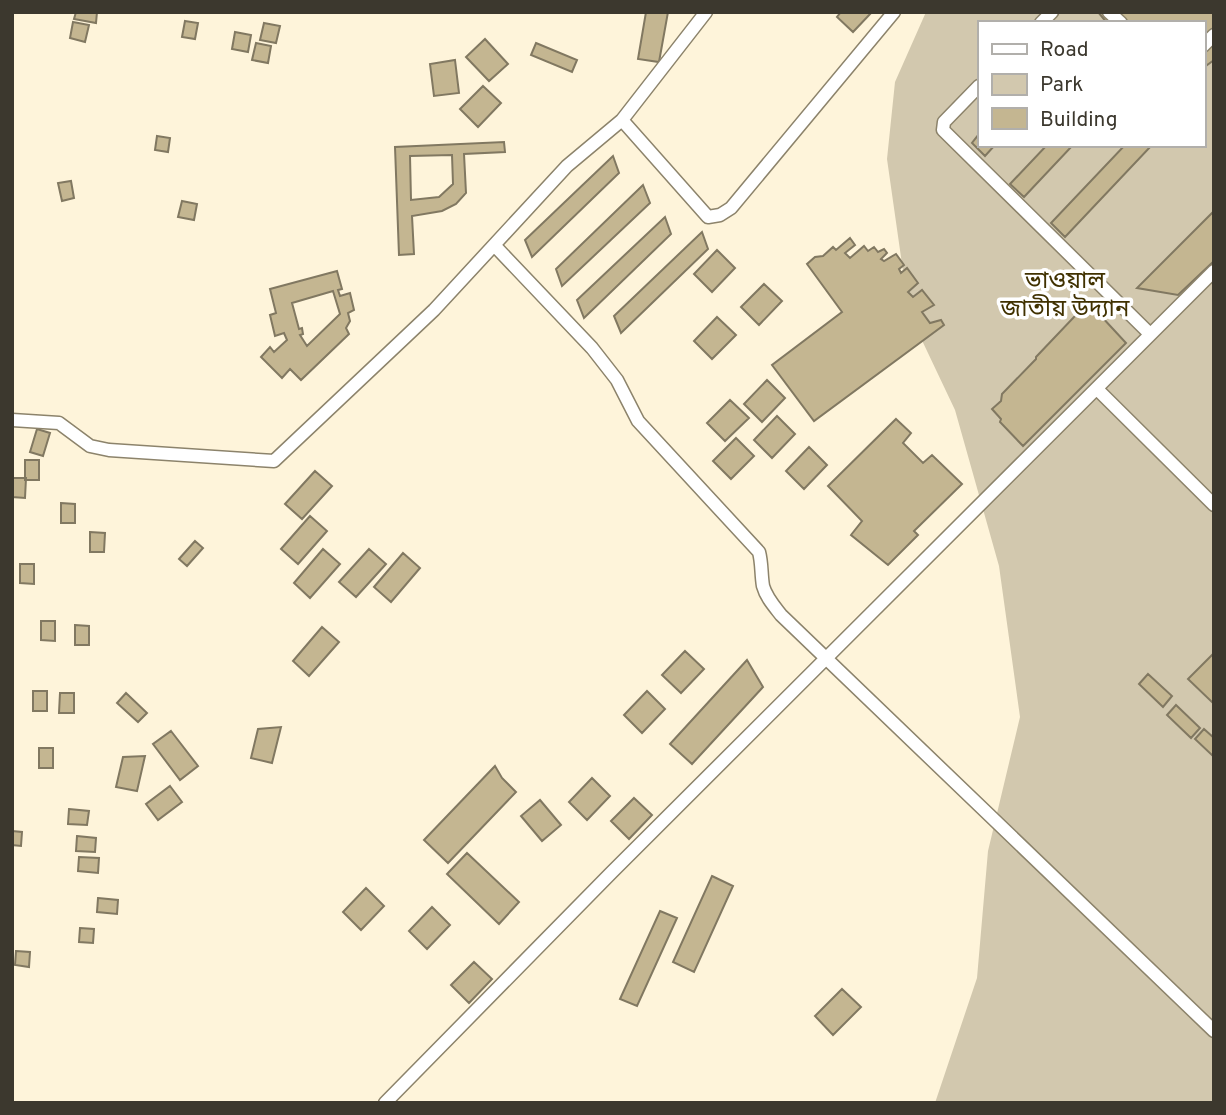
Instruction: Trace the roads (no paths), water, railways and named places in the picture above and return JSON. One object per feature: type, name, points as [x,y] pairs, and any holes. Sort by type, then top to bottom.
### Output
[{"type":"street","points":[[12,420],[59,423],[90,446],[110,450],[274,461],[434,310],[567,166],[622,120],[706,12]]},
{"type":"street","points":[[622,120],[708,216],[720,215],[732,208],[894,12]]},
{"type":"street","points":[[978,87],[944,122],[943,130],[1150,334]]},
{"type":"street","points":[[494,245],[592,348],[617,380],[638,421],[759,552],[763,586],[782,615],[1214,1031]]},
{"type":"street","points":[[385,1103],[1214,271]]},
{"type":"street","points":[[1097,389],[1214,505]]},
{"type":"park label","name":"ভাওয়াল জাতীয় উদ্যান","points":[[1065,296]]}]
